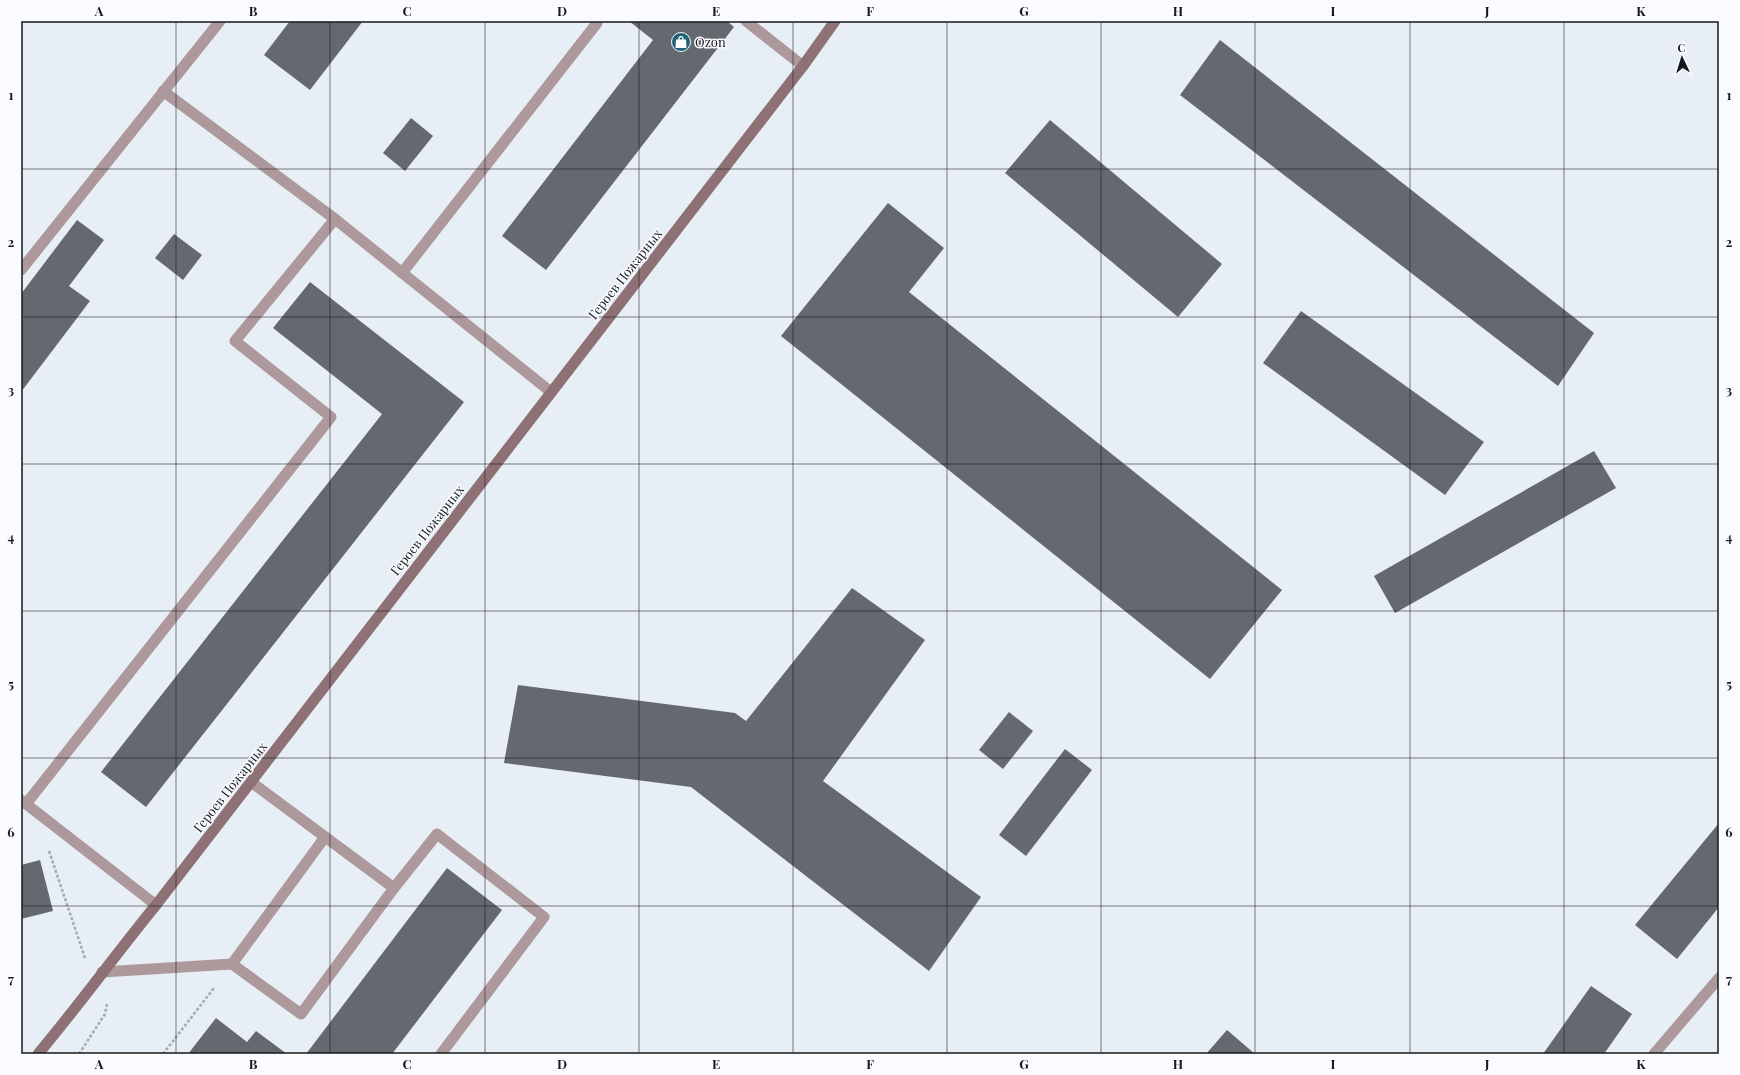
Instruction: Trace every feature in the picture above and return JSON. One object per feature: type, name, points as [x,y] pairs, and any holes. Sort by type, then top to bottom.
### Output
[{"type":"main road","name":"Героев Пожарных","points":[[38,1054],[94,986],[102,972],[156,905],[803,66],[835,21]]},
{"type":"street","points":[[21,270],[220,21]]},
{"type":"street","points":[[746,21],[803,66]]},
{"type":"street","points":[[402,273],[597,23]]},
{"type":"street","points":[[163,92],[335,219],[551,392]]},
{"type":"street","points":[[156,905],[23,802],[331,417],[235,341],[335,219]]},
{"type":"street","points":[[251,782],[394,888]]},
{"type":"street","points":[[102,972],[232,964],[301,1014],[394,888],[437,834],[544,918],[441,1054]]},
{"type":"street","points":[[232,964],[325,837]]},
{"type":"street","points":[[1654,1054],[1719,978]]},
{"type":"path","points":[[46,847],[53,861],[94,986],[110,996],[105,1014],[79,1054]]},
{"type":"path","points":[[163,1054],[232,964]]},
{"type":"building","points":[[290,21],[363,21],[310,90],[264,55]]},
{"type":"building","points":[[629,21],[727,21],[734,27],[546,270],[502,236],[653,40]]},
{"type":"building","points":[[1220,40],[1594,333],[1558,386],[1180,95]]},
{"type":"building","points":[[411,118],[433,136],[405,171],[383,153]]},
{"type":"building","points":[[1050,120],[1222,264],[1178,317],[1005,173]]},
{"type":"building","points":[[888,203],[944,248],[909,292],[1282,590],[1210,679],[781,336]]},
{"type":"building","points":[[77,220],[104,240],[69,286],[90,301],[21,392],[21,294]]},
{"type":"building","points":[[174,234],[202,255],[183,280],[155,258]]},
{"type":"building","points":[[310,282],[464,402],[146,807],[101,772],[382,414],[273,328]]},
{"type":"building","points":[[1301,311],[1484,442],[1445,495],[1263,363]]},
{"type":"building","points":[[1594,451],[1616,488],[1395,613],[1374,576]]},
{"type":"building","points":[[852,588],[925,640],[823,781],[981,897],[929,971],[691,787],[504,763],[518,685],[735,713],[746,721]]},
{"type":"building","points":[[1009,712],[1033,731],[1003,769],[979,750]]},
{"type":"building","points":[[1065,749],[1092,770],[1026,856],[999,835]]},
{"type":"building","points":[[1719,823],[1719,907],[1677,959],[1635,925]]},
{"type":"building","points":[[40,860],[53,911],[21,919],[21,865]]},
{"type":"building","points":[[447,868],[502,910],[392,1054],[306,1054]]},
{"type":"building","points":[[1591,986],[1632,1014],[1604,1054],[1543,1054]]},
{"type":"building","points":[[216,1018],[247,1042],[256,1031],[287,1054],[188,1054]]},
{"type":"building","points":[[1227,1030],[1255,1054],[1206,1054]]},
{"type":"place","name":"Ozon","points":[[681,42]]}]
